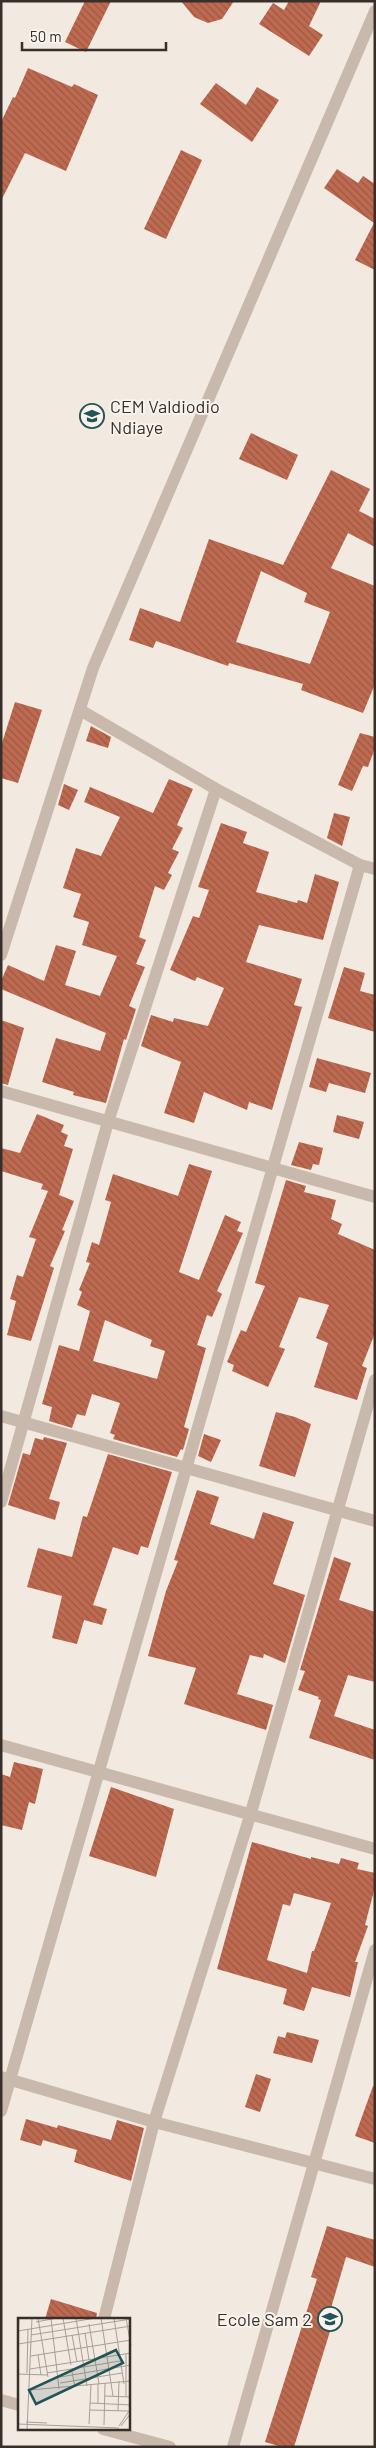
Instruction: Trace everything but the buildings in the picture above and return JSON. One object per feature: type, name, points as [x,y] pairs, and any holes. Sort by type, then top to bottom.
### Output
[{"type":"street","points":[[1,955],[93,668],[375,11]]},
{"type":"street","points":[[80,710],[216,789],[360,865],[375,869]]},
{"type":"street","points":[[1,1502],[108,1122],[216,789]]},
{"type":"street","points":[[1,2111],[6,2078],[99,1773],[360,865]]},
{"type":"street","points":[[1,1091],[375,1196]]},
{"type":"street","points":[[104,2318],[154,2122],[250,1816],[375,1380]]},
{"type":"street","points":[[1,1416],[375,1521]]},
{"type":"street","points":[[1,1745],[250,1816],[375,1849]]},
{"type":"street","points":[[232,2447],[375,1950]]},
{"type":"street","points":[[6,2078],[154,2122],[375,2180]]},
{"type":"street","points":[[1,2400],[18,2405]]},
{"type":"street","points":[[107,2430],[170,2447]]},
{"type":"place","name":"CEM Valdiodio Ndiaye","points":[[92,416]]},
{"type":"place","name":"Ecole Sam 2","points":[[330,2319]]}]
